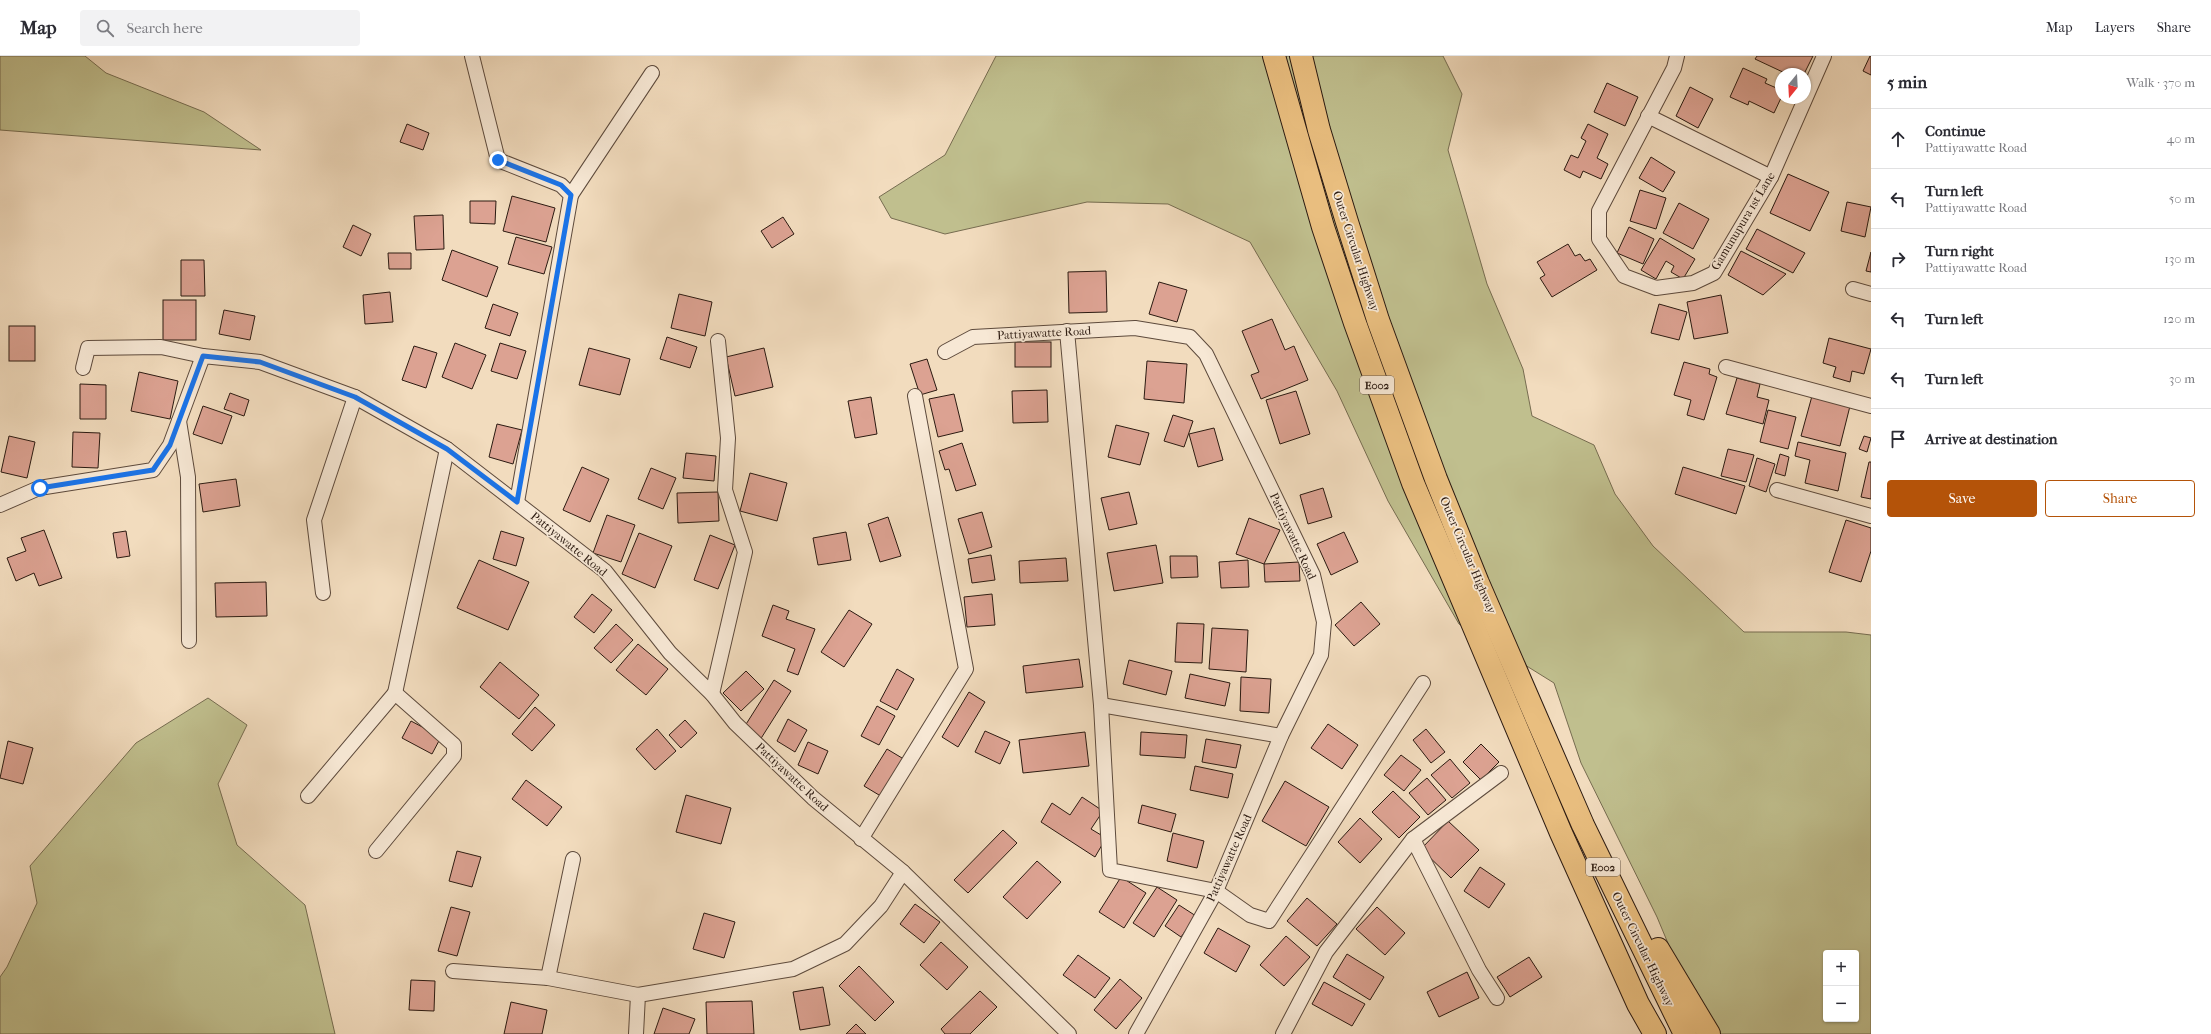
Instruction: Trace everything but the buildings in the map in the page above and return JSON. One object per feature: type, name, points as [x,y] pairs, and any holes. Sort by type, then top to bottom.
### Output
[{"type":"highway","name":"Outer Circular Highway","points":[[1274,56],[1323,226],[1357,330],[1413,483],[1560,833],[1638,1004],[1655,1034]]},
{"type":"highway","name":"Outer Circular Highway","points":[[1301,56],[1319,130],[1378,320],[1436,478],[1478,583],[1529,697],[1583,825],[1685,1034]]},
{"type":"highway","points":[[1583,825],[1709,1034]]},
{"type":"highway","points":[[1638,1004],[1651,1034]]},
{"type":"street","points":[[472,56],[498,160],[561,185],[571,195]]},
{"type":"street","name":"Gamunupura 1st Lane","points":[[1678,56],[1674,68],[1599,211],[1599,239],[1624,276],[1656,288],[1693,282],[1714,272],[1771,176],[1824,56]]},
{"type":"street","points":[[517,502],[571,195],[652,73]]},
{"type":"street","points":[[1648,116],[1771,176]]},
{"type":"street","points":[[1853,289],[1871,294]]},
{"type":"street","name":"Pattiyawatte Road","points":[[945,352],[973,337],[1067,331],[1135,328],[1190,337],[1206,354],[1314,575],[1324,622],[1321,655],[1281,736],[1216,891],[1136,1034]]},
{"type":"street","points":[[1067,331],[1101,705],[1110,870],[1216,891],[1250,916],[1269,921],[1423,683]]},
{"type":"street","points":[[712,694],[745,552],[725,490],[728,438],[718,341]]},
{"type":"street","name":"Pattiyawatte Road","points":[[83,368],[88,348],[161,347],[203,356],[260,362],[355,397],[447,449],[605,571],[670,653],[712,694],[735,723],[813,798],[903,872],[1069,1034]]},
{"type":"street","points":[[0,505],[40,488],[153,470],[170,445],[178,419],[203,356]]},
{"type":"street","points":[[1726,367],[1871,406]]},
{"type":"street","points":[[861,839],[966,669],[915,396]]},
{"type":"street","points":[[323,593],[314,520],[355,397]]},
{"type":"street","points":[[178,419],[188,477],[189,641]]},
{"type":"street","points":[[308,796],[394,694],[447,449]]},
{"type":"street","points":[[1777,490],[1871,516]]},
{"type":"street","points":[[376,851],[454,756],[454,745],[394,694]]},
{"type":"street","points":[[1101,705],[1281,736]]},
{"type":"street","points":[[1283,1034],[1326,952],[1413,839],[1501,772]]},
{"type":"street","points":[[1413,839],[1479,970],[1497,998]]},
{"type":"street","points":[[548,978],[573,859]]},
{"type":"street","points":[[454,971],[548,978],[638,995],[793,969],[845,944],[881,906],[903,872]]},
{"type":"street","points":[[636,1034],[638,995]]},
{"type":"shaded area","points":[[0,56],[85,56],[106,73],[204,112],[261,150],[0,130]]},
{"type":"shaded area","points":[[996,56],[1443,56],[1462,94],[1448,150],[1487,284],[1523,369],[1532,416],[1594,445],[1615,494],[1653,546],[1744,632],[1846,632],[1871,635],[1871,1034],[1706,1034],[1657,917],[1581,763],[1554,683],[1459,624],[1388,501],[1337,391],[1250,242],[1168,204],[1087,202],[945,234],[891,218],[879,197],[945,155]]},
{"type":"shaded area","points":[[208,698],[247,725],[218,784],[237,845],[305,905],[335,1034],[0,1034],[0,977],[7,967],[37,903],[30,866],[136,743]]},
{"type":"route","points":[[40,488],[153,470],[170,445],[178,419],[203,356],[260,362],[355,397],[447,449],[517,502],[571,195],[561,185],[498,160]]}]
